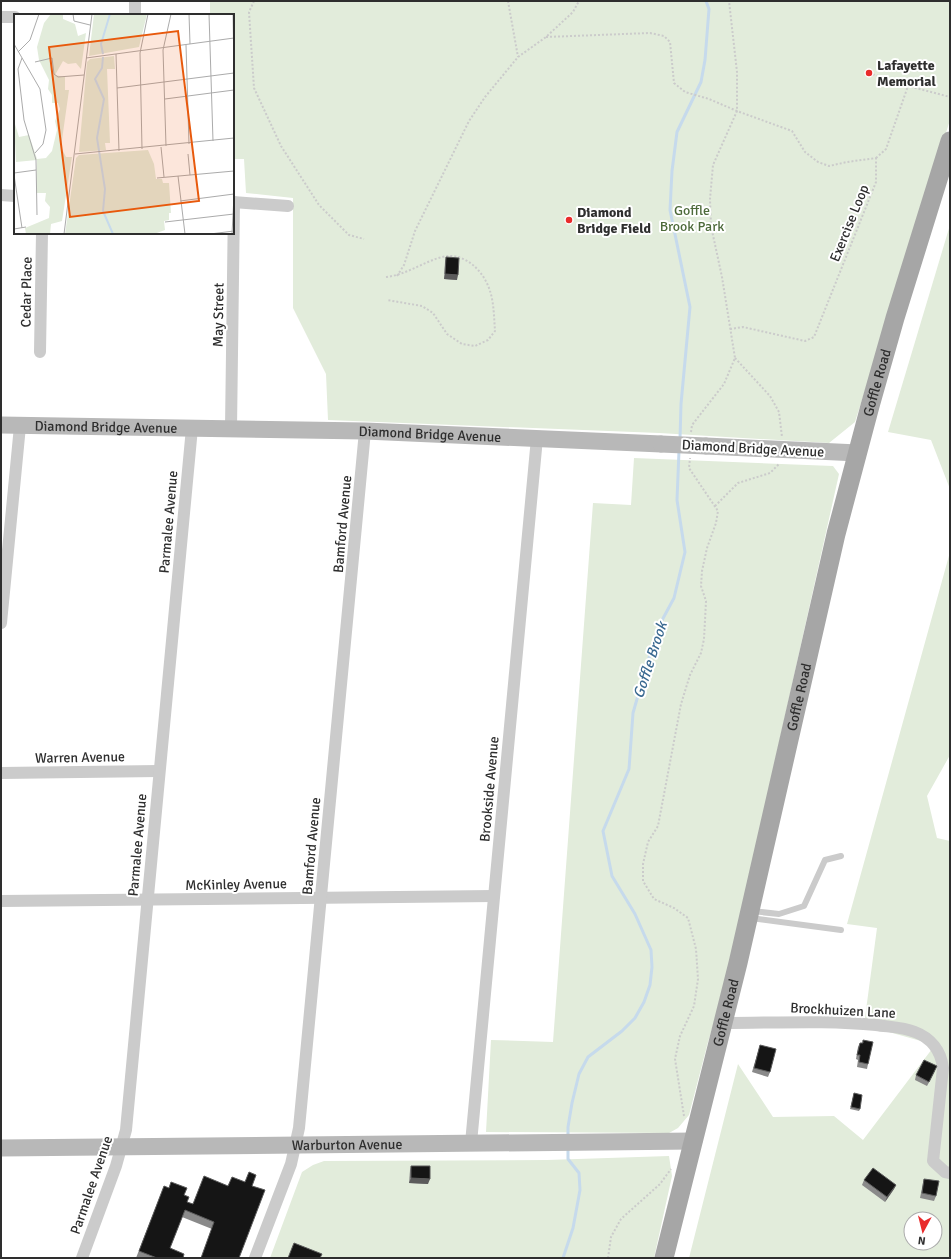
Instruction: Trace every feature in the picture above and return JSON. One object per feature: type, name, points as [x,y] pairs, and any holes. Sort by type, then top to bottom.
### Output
[{"type":"main road","name":"Goffle Road","points":[[664,1258],[724,1023],[750,914],[828,566],[908,274],[950,141]]},
{"type":"street","points":[[135,1],[135,14]]},
{"type":"street","points":[[1,17],[14,17]]},
{"type":"street","points":[[1,195],[14,196]]},
{"type":"street","points":[[234,202],[288,206]]},
{"type":"street","name":"Cedar Place","points":[[40,352],[42,234]]},
{"type":"street","name":"May Street","points":[[231,428],[234,234]]},
{"type":"street","name":"Diamond Bridge Avenue","points":[[1,425],[366,431],[661,444],[699,442],[858,453]]},
{"type":"street","points":[[1,623],[20,426]]},
{"type":"street","name":"Parmalee Avenue","points":[[82,1258],[122,1147],[126,1130],[192,428]]},
{"type":"street","name":"Bamford Avenue","points":[[255,1258],[290,1164],[296,1145],[300,1120],[366,431]]},
{"type":"street","name":"Brookside Avenue","points":[[471,1143],[537,438]]},
{"type":"street","name":"Warren Avenue","points":[[1,773],[159,771]]},
{"type":"street","name":"McKinley Avenue","points":[[1,901],[494,896]]},
{"type":"street","name":"Brockhuizen Lane","points":[[724,1023],[858,1023],[904,1028],[916,1032],[938,1049],[942,1058],[943,1068],[932,1161],[945,1172],[950,1172]]},
{"type":"street","name":"Warburton Avenue","points":[[1,1148],[694,1141]]},
{"type":"lane","points":[[750,914],[779,914],[804,906],[825,860],[841,856]]},
{"type":"lane","points":[[750,914],[841,930]]},
{"type":"path","points":[[254,1],[249,12],[254,88],[281,146],[319,205],[349,235],[364,239]]},
{"type":"path","points":[[508,1],[518,57]]},
{"type":"path","points":[[397,276],[404,265],[415,231],[469,121],[485,97],[518,57],[546,37],[573,12],[579,1]]},
{"type":"path","points":[[699,442],[692,425],[724,384],[735,358],[722,277],[711,226],[710,199],[713,165],[737,111],[737,72],[729,1]]},
{"type":"path","points":[[546,37],[650,33],[664,36],[670,42],[674,83],[685,92],[709,99],[792,131],[805,152],[818,162],[829,166],[876,158],[886,149],[908,86]]},
{"type":"path","points":[[868,73],[908,86],[950,97]]},
{"type":"path","name":"Exercise Loop","points":[[730,329],[743,327],[805,341],[814,337],[876,182],[876,158]]},
{"type":"path","points":[[386,277],[397,276],[443,257],[460,257],[470,263],[484,277],[491,292],[495,331],[488,340],[475,346],[462,344],[447,334],[432,313],[422,306],[387,300]]},
{"type":"path","points":[[735,358],[770,396],[779,412],[782,440]]},
{"type":"path","points":[[686,1121],[683,1112],[675,1060],[680,1036],[694,1006],[698,979],[696,949],[688,918],[674,908],[654,899],[643,881],[643,864],[648,842],[658,826],[681,704],[690,674],[701,653],[704,639],[706,601],[701,586],[707,548],[716,523],[718,511],[689,468],[690,453]]},
{"type":"path","points":[[715,506],[738,484],[770,474],[779,464]]},
{"type":"path","points":[[608,1258],[611,1237],[621,1219],[660,1184]]},
{"type":"green space","name":"Goffle Brook Park","points":[[210,1],[950,1],[950,120],[855,422],[829,443],[659,433],[328,420],[326,374],[293,308],[293,198],[246,193],[244,159],[234,159],[234,14],[210,14]]},
{"type":"green space","points":[[950,225],[950,489],[931,440],[888,432]]},
{"type":"green space","points":[[634,458],[833,466],[839,474],[725,985],[689,1115],[678,1128],[669,1133],[486,1132],[491,1040],[553,1042],[593,503],[631,505]]},
{"type":"green space","points":[[950,552],[950,755],[927,796],[937,838],[950,841],[950,1258],[689,1258],[738,1064],[773,1117],[834,1116],[863,1140],[935,1045],[864,1025],[877,928],[847,924]]},
{"type":"green space","points":[[669,1156],[672,1176],[654,1258],[270,1258],[302,1172],[313,1165],[324,1161],[547,1160]]},
{"type":"building","points":[[446,257],[459,258],[458,275],[445,274]]},
{"type":"building","points":[[863,1040],[873,1042],[868,1064],[859,1062],[860,1055],[857,1055],[860,1043],[863,1043]]},
{"type":"building","points":[[760,1045],[776,1049],[770,1072],[754,1068]]},
{"type":"building","points":[[924,1060],[937,1066],[929,1082],[916,1075]]},
{"type":"building","points":[[854,1093],[862,1095],[860,1109],[851,1107]]},
{"type":"building","points":[[411,1166],[430,1166],[430,1179],[411,1178]]},
{"type":"building","points":[[873,1168],[896,1185],[887,1197],[864,1180]]},
{"type":"building","points":[[249,1172],[256,1175],[252,1186],[265,1190],[239,1258],[201,1258],[214,1222],[185,1210],[170,1248],[184,1254],[183,1258],[157,1258],[139,1251],[164,1186],[169,1188],[171,1182],[187,1188],[184,1195],[189,1197],[187,1202],[193,1204],[204,1176],[228,1186],[232,1177],[245,1182]]},
{"type":"building","points":[[924,1179],[939,1181],[936,1196],[922,1193]]},
{"type":"building","points":[[294,1243],[322,1254],[320,1258],[288,1258]]},
{"type":"waterway","name":"Goffle Brook","points":[[680,439],[681,404],[690,307],[670,210],[672,171],[677,132],[701,82],[705,60],[709,9],[706,1]]},
{"type":"waterway","name":"Goffle Brook","points":[[568,1136],[572,1103],[579,1074],[588,1057],[622,1031],[635,1018],[644,1002],[650,985],[652,967],[651,950],[635,914],[612,876],[603,831],[629,769],[633,713],[660,624],[674,598],[685,552],[677,500],[679,451]]},
{"type":"waterway","name":"Goffle Brook","points":[[563,1258],[573,1228],[580,1190],[579,1173],[568,1159],[568,1148]]},
{"type":"place","name":"Lafayette Memorial","points":[[869,73]]},
{"type":"place","name":"Diamond Bridge Field","points":[[569,220]]}]
